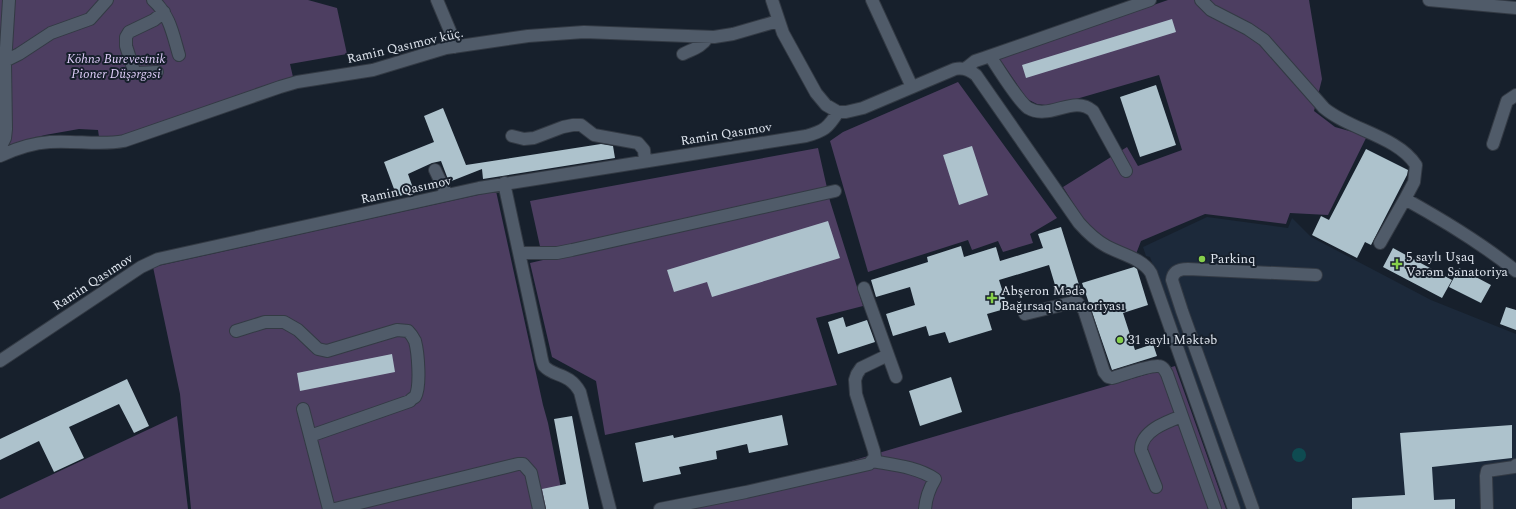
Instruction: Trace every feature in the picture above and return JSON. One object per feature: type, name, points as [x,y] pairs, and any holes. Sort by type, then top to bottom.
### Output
[{"type":"street","points":[[2,149],[6,129],[4,99],[9,0]]},
{"type":"street","points":[[5,61],[19,54],[51,33],[90,19],[107,0]]},
{"type":"street","points":[[153,0],[168,19],[179,55]]},
{"type":"street","points":[[437,0],[453,38],[455,47]]},
{"type":"street","points":[[772,0],[778,22],[816,93],[826,105],[838,112],[846,112],[863,108],[955,69],[965,69],[976,75],[1067,206],[1087,232],[1105,246],[1141,263],[1148,268],[1151,273],[1234,509]]},
{"type":"street","points":[[872,0],[912,86]]},
{"type":"street","points":[[965,69],[975,61],[1150,0]]},
{"type":"street","points":[[1201,0],[1211,10],[1248,29],[1264,40],[1331,114],[1376,136],[1404,152],[1413,160],[1416,165],[1414,182],[1380,243]]},
{"type":"street","points":[[1429,0],[1516,8]]},
{"type":"street","points":[[157,72],[138,73],[134,71],[126,46],[126,37],[129,32],[154,20],[164,12]]},
{"type":"street","name":"Ramin Qasımov küç.","points":[[2,149],[50,142],[111,143],[124,141],[298,82],[373,70],[436,50],[528,36],[584,32],[708,37],[733,34],[778,22]]},
{"type":"street","points":[[683,54],[700,47],[708,37]]},
{"type":"street","points":[[990,56],[1022,101],[1029,108],[1039,111],[1050,111],[1080,104],[1087,106],[1093,111],[1126,171]]},
{"type":"street","points":[[1493,144],[1508,101],[1516,95]]},
{"type":"street","name":"Ramin Qasımov","points":[[0,361],[141,267],[158,259],[447,195],[504,184],[806,136],[826,128],[838,112]]},
{"type":"street","points":[[512,136],[524,139],[534,138],[563,127],[581,125],[594,135],[638,143],[644,150],[645,161]]},
{"type":"street","points":[[435,170],[447,195]]},
{"type":"street","points":[[504,184],[544,365],[550,370],[572,381],[580,392],[610,509]]},
{"type":"street","points":[[520,253],[557,253],[836,191]]},
{"type":"street","points":[[1405,199],[1483,246],[1516,271]]},
{"type":"street","points":[[1253,509],[1182,311],[1172,280],[1173,275],[1177,271],[1188,269],[1316,275]]},
{"type":"street","points":[[864,288],[896,378]]},
{"type":"street","points":[[1025,314],[1074,302],[1078,303],[1084,310],[1104,372],[1108,377],[1112,378],[1152,367],[1159,366],[1163,368],[1167,374],[1214,509]]},
{"type":"street","points":[[236,331],[265,322],[284,322],[298,330],[318,349],[327,351],[397,330],[408,331],[412,334],[415,341],[418,360],[418,389],[415,397],[410,401],[310,436]]},
{"type":"street","points":[[660,509],[863,466],[872,461],[875,457],[874,451],[856,394],[855,380],[861,368],[888,355]]},
{"type":"street","points":[[303,409],[329,509]]},
{"type":"street","points":[[1156,487],[1141,450],[1141,444],[1144,437],[1159,426],[1182,416]]},
{"type":"street","points":[[872,461],[917,470],[926,473],[935,479],[926,499],[926,509]]},
{"type":"street","points":[[335,509],[518,464],[523,464],[531,473],[540,509]]},
{"type":"street","points":[[1487,509],[1486,476],[1488,471],[1514,467],[1516,465]]},
{"type":"shaded area","points":[[1207,217],[1288,228],[1292,218],[1311,237],[1431,300],[1516,334],[1516,509],[1240,509],[1150,257],[1146,256],[1143,247]]},
{"type":"shaded area","points":[[1299,448],[1304,450],[1306,455],[1304,460],[1299,462],[1294,460],[1292,455],[1294,450]]},
{"type":"green space","name":"Köhnə Burevestnik Pioner Düşərgəsi","points":[[0,0],[308,0],[337,8],[347,54],[290,64],[293,77],[121,136],[99,137],[98,130],[79,129],[45,135],[11,145],[0,134]]},
{"type":"green space","points":[[1168,0],[1309,0],[1322,79],[1314,111],[1335,127],[1367,136],[1328,215],[1290,213],[1286,224],[1205,214],[1141,241],[1136,254],[1099,236],[1085,222],[1063,187],[1127,147],[1138,166],[1182,150],[1159,75],[1052,106],[1037,104],[1027,99],[999,58]]},
{"type":"green space","points":[[958,82],[1057,218],[1030,234],[1033,243],[1003,252],[998,241],[972,250],[968,240],[868,272],[830,141],[843,132]]},
{"type":"green space","points":[[818,148],[830,201],[863,306],[816,318],[837,385],[605,435],[596,381],[552,357],[530,263],[543,260],[530,201]]},
{"type":"green space","points":[[496,191],[548,423],[565,509],[191,509],[180,394],[153,267]]},
{"type":"green space","points":[[1175,366],[1226,509],[673,509],[746,492]]},
{"type":"green space","points":[[177,416],[188,509],[0,509],[0,499]]},
{"type":"building","points":[[1172,19],[1176,32],[1026,78],[1022,65]]},
{"type":"building","points":[[1156,85],[1176,145],[1140,157],[1120,97]]},
{"type":"building","points":[[443,108],[466,165],[601,144],[613,146],[615,158],[483,179],[482,169],[449,182],[441,161],[432,163],[408,174],[414,191],[397,197],[384,162],[434,142],[424,116]]},
{"type":"building","points":[[972,146],[988,195],[959,205],[943,155]]},
{"type":"building","points":[[1366,149],[1408,170],[1407,175],[1371,245],[1365,242],[1357,258],[1312,235],[1321,216],[1329,220]]},
{"type":"building","points":[[828,221],[840,258],[712,297],[707,282],[674,292],[667,270]]},
{"type":"building","points":[[1061,227],[1080,288],[1058,295],[1049,265],[999,280],[1008,308],[987,314],[992,330],[949,343],[945,332],[929,336],[926,326],[893,336],[886,314],[915,305],[910,287],[876,297],[871,280],[928,262],[927,257],[961,246],[964,257],[996,247],[1000,261],[1043,248],[1038,234]]},
{"type":"building","points":[[1393,248],[1452,280],[1442,298],[1383,267]]},
{"type":"building","points":[[1134,267],[1137,269],[1148,305],[1123,313],[1135,350],[1153,344],[1157,356],[1112,370],[1082,283]]},
{"type":"building","points":[[1459,268],[1491,285],[1481,303],[1449,287]]},
{"type":"building","points":[[1506,307],[1516,310],[1516,330],[1500,324]]},
{"type":"building","points":[[843,317],[846,327],[867,320],[875,342],[838,354],[828,322]]},
{"type":"building","points":[[392,354],[395,372],[300,391],[297,373]]},
{"type":"building","points":[[951,377],[962,412],[920,426],[909,391]]},
{"type":"building","points":[[127,379],[149,426],[134,433],[119,404],[69,427],[84,458],[54,472],[39,441],[0,460],[0,439]]},
{"type":"building","points":[[782,415],[788,445],[749,453],[747,444],[716,451],[717,459],[679,467],[681,474],[643,482],[635,443],[673,435],[674,438]]},
{"type":"building","points":[[572,416],[589,509],[546,509],[542,489],[566,484],[554,419]]},
{"type":"building","points":[[1512,425],[1512,458],[1432,467],[1434,500],[1455,499],[1455,509],[1352,509],[1352,498],[1405,495],[1400,433]]},
{"type":"place","name":"Parkinq","points":[[1202,259]]},
{"type":"place","name":"5 saylı Uşaq Vərəm Sanatoriya","points":[[1397,264]]},
{"type":"place","name":"Abşeron Mədə Bağırsaq Sanatoriyası","points":[[992,298]]},
{"type":"place","name":"31 saylı Məktəb","points":[[1120,340]]}]
